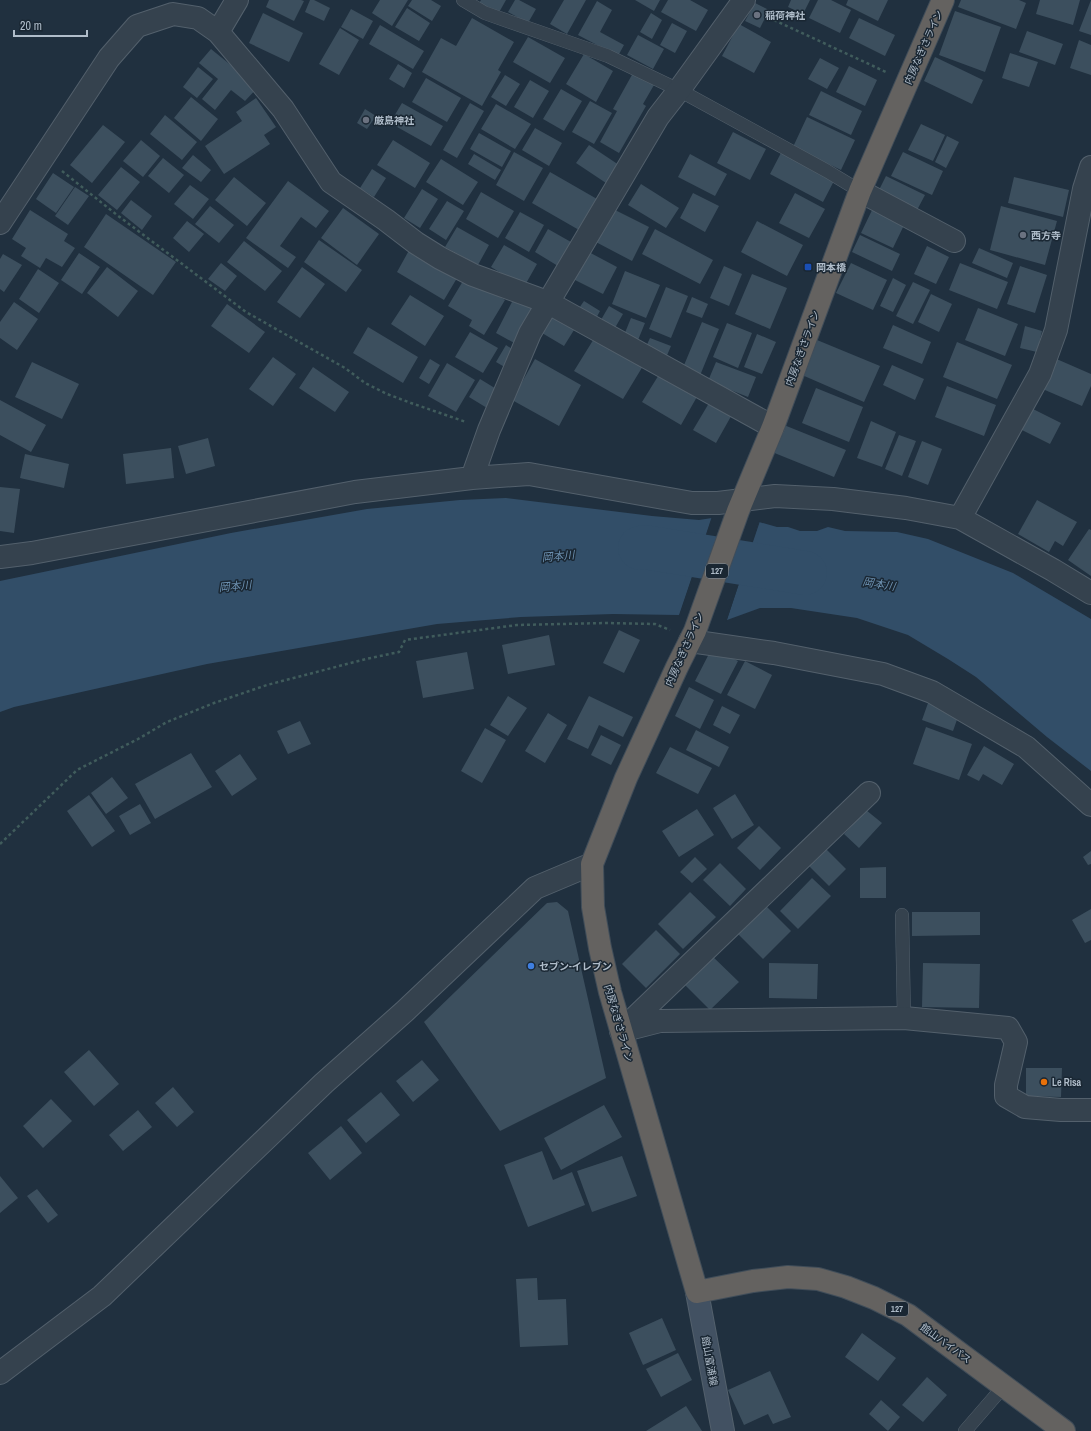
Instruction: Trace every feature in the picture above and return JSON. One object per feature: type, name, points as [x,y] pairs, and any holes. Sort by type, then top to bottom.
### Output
[{"type":"highway","name":"内房なぎさライン","points":[[697,1292],[621,1031],[600,948],[593,907],[592,864],[626,778],[692,636],[740,506],[773,427],[860,191],[943,0]]},
{"type":"highway","name":"館山バイパス","points":[[697,1292],[788,1277],[818,1279],[846,1287],[874,1298],[908,1315],[1064,1431]]},
{"type":"main road","name":"館山富浦線","points":[[697,1292],[723,1431]]},
{"type":"street","points":[[218,32],[237,0]]},
{"type":"street","points":[[472,478],[489,430],[530,333],[547,302],[658,117],[744,0]]},
{"type":"street","points":[[0,223],[109,58],[136,26],[194,9],[218,32],[283,109],[331,182],[416,243],[440,258],[473,275],[547,302],[773,427]]},
{"type":"street","points":[[960,518],[1040,374],[1056,330],[1084,189],[1091,167]]},
{"type":"street","points":[[860,191],[954,241]]},
{"type":"street","points":[[0,557],[32,553],[355,492],[472,478],[529,474],[692,503],[718,503],[740,506],[775,496],[833,499],[906,508],[960,518],[1053,570],[1091,594]]},
{"type":"street","points":[[692,636],[883,674],[932,692],[1026,746],[1091,805]]},
{"type":"street","points":[[621,1031],[869,793]]},
{"type":"street","points":[[0,1373],[102,1296],[324,1083],[405,1011],[535,888],[592,864]]},
{"type":"street","points":[[621,1031],[660,1021],[904,1018],[1008,1028],[1016,1042],[1006,1086],[1006,1096],[1026,1107],[1061,1110],[1091,1110]]},
{"type":"lane","points":[[463,0],[485,13],[608,56],[679,90],[860,191]]},
{"type":"lane","points":[[902,915],[904,1018]]},
{"type":"lane","points":[[965,1431],[1004,1386]]},
{"type":"path","points":[[774,20],[889,74]]},
{"type":"path","points":[[43,156],[117,215],[246,312],[345,368],[365,383],[387,394],[489,430]]},
{"type":"path","points":[[0,844],[76,770],[138,739],[167,722],[214,703],[267,685],[366,658],[399,652],[405,640],[517,625],[606,623],[655,624],[692,636]]},
{"type":"water","points":[[506,498],[652,516],[699,520],[712,518],[679,615],[613,614],[521,617],[437,624],[207,664],[14,707],[0,712],[0,581],[231,533],[367,509],[460,500]]},
{"type":"water","points":[[759,522],[777,527],[788,527],[800,531],[817,531],[828,527],[845,531],[897,532],[928,539],[1013,573],[1091,619],[1091,771],[1047,737],[976,677],[908,635],[857,618],[791,608],[760,608],[727,620]]},
{"type":"pier","points":[[712,516],[713,518],[681,616],[679,617]]},
{"type":"pier","points":[[760,521],[726,622],[725,619]]},
{"type":"building","points":[[269,0],[304,1],[294,21],[266,7]]},
{"type":"building","points":[[310,0],[314,0],[330,8],[324,21],[305,12]]},
{"type":"building","points":[[380,0],[408,0],[392,26],[372,13]]},
{"type":"building","points":[[412,0],[431,0],[441,6],[432,21],[408,6]]},
{"type":"building","points":[[481,0],[506,0],[497,16],[478,5]]},
{"type":"building","points":[[515,0],[519,0],[536,9],[528,23],[508,12]]},
{"type":"building","points":[[564,0],[586,0],[567,34],[550,24]]},
{"type":"building","points":[[635,0],[660,0],[654,11]]},
{"type":"building","points":[[668,0],[690,0],[708,10],[696,31],[661,12]]},
{"type":"building","points":[[791,0],[810,0],[803,14],[788,7]]},
{"type":"building","points":[[818,0],[831,0],[851,10],[840,33],[809,18]]},
{"type":"building","points":[[848,0],[888,0],[878,21],[846,5]]},
{"type":"building","points":[[961,0],[1019,0],[1026,3],[1016,29],[958,7]]},
{"type":"building","points":[[1040,0],[1080,0],[1073,25],[1036,14]]},
{"type":"building","points":[[1091,0],[1091,35],[1079,31]]},
{"type":"building","points":[[597,1],[612,10],[600,32],[624,45],[618,56],[578,35]]},
{"type":"building","name":"稲荷神社","points":[[755,3],[769,10],[760,28],[745,21]]},
{"type":"building","points":[[407,8],[430,23],[419,41],[395,27]]},
{"type":"building","points":[[351,9],[373,21],[363,39],[341,27]]},
{"type":"building","points":[[955,11],[1001,27],[985,72],[939,55]]},
{"type":"building","points":[[263,13],[303,33],[289,62],[249,43]]},
{"type":"building","points":[[651,13],[662,20],[652,39],[640,32]]},
{"type":"building","points":[[472,18],[514,42],[498,70],[501,72],[482,106],[422,72],[441,38],[456,46]]},
{"type":"building","points":[[859,18],[895,35],[885,56],[849,38]]},
{"type":"building","points":[[672,23],[687,31],[675,53],[660,45]]},
{"type":"building","points":[[739,24],[771,42],[754,73],[722,56]]},
{"type":"building","points":[[380,25],[424,51],[413,69],[369,44]]},
{"type":"building","points":[[340,28],[359,40],[339,75],[319,64]]},
{"type":"building","points":[[1027,31],[1063,44],[1055,65],[1019,52]]},
{"type":"building","points":[[638,35],[664,49],[653,69],[627,55]]},
{"type":"building","points":[[528,37],[565,58],[550,83],[513,62]]},
{"type":"building","points":[[1079,40],[1091,45],[1091,75],[1070,68]]},
{"type":"building","points":[[211,49],[258,87],[245,101],[231,90],[215,110],[202,99],[218,79],[199,63]]},
{"type":"building","points":[[1010,53],[1038,62],[1029,87],[1002,78]]},
{"type":"building","points":[[584,54],[613,71],[596,102],[566,84]]},
{"type":"building","points":[[935,57],[983,80],[972,104],[924,81]]},
{"type":"building","points":[[820,58],[839,68],[827,89],[808,79]]},
{"type":"building","points":[[398,64],[412,73],[404,88],[389,79]]},
{"type":"building","points":[[849,66],[877,80],[865,106],[836,92]]},
{"type":"building","points":[[198,67],[213,79],[197,98],[183,87]]},
{"type":"building","points":[[633,73],[654,85],[643,104],[646,106],[619,153],[600,142],[617,111],[613,109]]},
{"type":"building","points":[[505,75],[520,84],[506,106],[491,97]]},
{"type":"building","points":[[426,78],[461,98],[447,122],[412,102]]},
{"type":"building","points":[[530,80],[549,91],[533,118],[514,107]]},
{"type":"building","points":[[561,89],[582,101],[564,131],[543,119]]},
{"type":"building","points":[[821,91],[862,111],[851,135],[809,115]]},
{"type":"building","points":[[191,97],[218,119],[201,141],[174,118]]},
{"type":"building","points":[[256,98],[276,127],[264,135],[270,144],[224,174],[205,146],[242,121],[236,112]]},
{"type":"building","points":[[590,101],[612,113],[594,144],[572,132]]},
{"type":"building","points":[[402,103],[443,126],[431,146],[390,123]]},
{"type":"building","points":[[470,103],[484,111],[457,158],[443,150]]},
{"type":"building","points":[[496,104],[531,124],[515,149],[481,129]]},
{"type":"building","name":"厳島神社","points":[[365,109],[376,116],[367,129],[357,123]]},
{"type":"building","points":[[165,115],[197,142],[182,160],[150,134]]},
{"type":"building","points":[[807,117],[855,140],[841,170],[793,147]]},
{"type":"building","points":[[921,124],[945,135],[933,161],[908,150]]},
{"type":"building","points":[[103,125],[125,142],[92,183],[70,165]]},
{"type":"building","points":[[535,128],[562,143],[549,166],[522,150]]},
{"type":"building","points":[[733,132],[766,149],[750,180],[717,163]]},
{"type":"building","points":[[479,133],[511,151],[502,167],[470,149]]},
{"type":"building","points":[[947,136],[959,142],[946,168],[935,162]]},
{"type":"building","points":[[141,140],[160,156],[143,177],[123,161]]},
{"type":"building","points":[[393,140],[430,163],[415,188],[377,165]]},
{"type":"building","points":[[589,145],[619,165],[606,183],[576,163]]},
{"type":"building","points":[[782,151],[835,179],[823,202],[770,174]]},
{"type":"building","points":[[514,152],[543,168],[524,201],[496,185]]},
{"type":"building","points":[[903,152],[943,171],[932,195],[891,176]]},
{"type":"building","points":[[474,154],[501,170],[495,180],[468,164]]},
{"type":"building","points":[[690,154],[727,174],[715,196],[678,177]]},
{"type":"building","points":[[193,155],[211,170],[201,182],[182,168]]},
{"type":"building","points":[[163,158],[184,175],[169,193],[148,176]]},
{"type":"building","points":[[441,159],[478,182],[463,205],[426,182]]},
{"type":"building","points":[[121,167],[140,182],[117,210],[98,195]]},
{"type":"building","points":[[372,169],[386,178],[374,197],[360,188]]},
{"type":"building","points":[[550,172],[597,199],[579,230],[532,203]]},
{"type":"building","points":[[53,173],[74,187],[56,213],[36,199]]},
{"type":"building","points":[[886,176],[925,195],[916,212],[877,194]]},
{"type":"building","points":[[234,177],[266,203],[247,226],[215,200]]},
{"type":"building","points":[[1014,177],[1069,190],[1063,217],[1008,203]]},
{"type":"building","points":[[288,181],[329,211],[316,228],[301,217],[280,246],[296,257],[288,268],[246,238]]},
{"type":"building","points":[[641,184],[679,208],[666,228],[628,205]]},
{"type":"building","points":[[190,185],[209,199],[193,219],[174,204]]},
{"type":"building","points":[[75,187],[89,196],[68,225],[55,216]]},
{"type":"building","points":[[422,189],[438,199],[420,228],[404,218]]},
{"type":"building","points":[[481,192],[514,211],[498,238],[466,219]]},
{"type":"building","points":[[693,193],[719,206],[705,232],[680,218]]},
{"type":"building","points":[[795,193],[825,209],[809,238],[779,223]]},
{"type":"building","points":[[131,200],[152,216],[142,230],[121,213]]},
{"type":"building","points":[[447,201],[464,211],[446,240],[429,229]]},
{"type":"building","points":[[210,206],[234,225],[219,243],[195,224]]},
{"type":"building","points":[[874,206],[906,221],[893,248],[861,233]]},
{"type":"building","name":"西方寺","points":[[1001,206],[1057,221],[1045,265],[990,250]]},
{"type":"building","points":[[609,207],[649,227],[632,261],[592,240]]},
{"type":"building","points":[[343,208],[379,234],[357,265],[321,238]]},
{"type":"building","points":[[30,210],[68,234],[64,241],[75,248],[62,267],[46,258],[40,268],[21,256],[26,248],[12,239]]},
{"type":"building","points":[[520,212],[544,225],[529,252],[505,238]]},
{"type":"building","points":[[106,214],[176,262],[153,295],[84,247]]},
{"type":"building","points":[[187,221],[204,234],[189,252],[173,238]]},
{"type":"building","points":[[757,221],[803,245],[787,276],[741,252]]},
{"type":"building","points":[[457,227],[489,245],[478,265],[445,247]]},
{"type":"building","points":[[548,229],[571,242],[558,266],[535,252]]},
{"type":"building","points":[[655,229],[713,260],[700,284],[642,254]]},
{"type":"building","points":[[860,235],[900,254],[892,271],[852,252]]},
{"type":"building","points":[[319,240],[362,270],[346,292],[304,262]]},
{"type":"building","points":[[244,241],[282,271],[265,291],[227,262]]},
{"type":"building","points":[[412,245],[460,273],[444,300],[397,272]]},
{"type":"building","points":[[504,245],[537,264],[524,287],[491,267]]},
{"type":"building","points":[[927,246],[949,257],[936,284],[914,274]]},
{"type":"building","points":[[979,248],[1013,263],[1007,278],[972,263]]},
{"type":"building","points":[[585,250],[617,267],[603,294],[571,278]]},
{"type":"building","points":[[79,253],[100,267],[82,294],[61,280]]},
{"type":"building","points":[[3,254],[22,265],[4,292],[0,289],[0,259]]},
{"type":"building","points":[[221,263],[237,276],[225,291],[208,279]]},
{"type":"building","points":[[851,263],[887,280],[873,310],[836,293]]},
{"type":"building","points":[[960,263],[1008,282],[997,309],[949,290]]},
{"type":"building","points":[[724,266],[742,274],[729,306],[710,298]]},
{"type":"building","points":[[1020,266],[1047,275],[1035,313],[1007,304]]},
{"type":"building","points":[[107,267],[138,291],[118,317],[87,293]]},
{"type":"building","points":[[302,267],[325,284],[300,318],[277,302]]},
{"type":"building","points":[[38,269],[59,283],[39,313],[19,299]]},
{"type":"building","points":[[625,271],[660,285],[646,318],[612,304]]},
{"type":"building","points":[[752,274],[787,288],[770,329],[735,314]]},
{"type":"building","points":[[466,276],[505,300],[484,335],[469,326],[472,320],[448,306]]},
{"type":"building","points":[[893,278],[906,285],[893,312],[880,306]]},
{"type":"building","points":[[913,282],[930,290],[913,324],[896,316]]},
{"type":"building","points":[[666,287],[688,296],[671,338],[649,329]]},
{"type":"building","points":[[931,294],[952,304],[939,332],[918,322]]},
{"type":"building","points":[[410,295],[444,316],[425,346],[391,324]]},
{"type":"building","points":[[692,297],[708,304],[702,318],[686,312]]},
{"type":"building","points":[[514,298],[535,308],[516,344],[496,333]]},
{"type":"building","points":[[584,301],[600,311],[594,322],[577,311]]},
{"type":"building","points":[[14,302],[38,319],[17,350],[0,338],[0,322]]},
{"type":"building","points":[[227,304],[265,332],[249,353],[211,326]]},
{"type":"building","points":[[609,306],[623,314],[612,333],[598,325]]},
{"type":"building","points":[[978,308],[1018,324],[1005,356],[965,340]]},
{"type":"building","points":[[552,316],[574,330],[564,346],[542,333]]},
{"type":"building","points":[[631,318],[645,323],[636,345],[622,340]]},
{"type":"building","points":[[702,322],[719,329],[699,378],[682,370]]},
{"type":"building","points":[[727,323],[752,333],[738,368],[713,357]]},
{"type":"building","points":[[893,325],[931,342],[922,364],[883,348]]},
{"type":"building","points":[[1025,326],[1042,331],[1037,352],[1020,348]]},
{"type":"building","points":[[368,327],[418,357],[403,383],[353,353]]},
{"type":"building","points":[[470,332],[498,348],[483,373],[455,357]]},
{"type":"building","points":[[757,334],[776,342],[762,374],[744,367]]},
{"type":"building","points":[[595,337],[643,366],[623,399],[574,371]]},
{"type":"building","points":[[650,338],[671,346],[665,360],[644,351]]},
{"type":"building","points":[[817,340],[880,366],[864,402],[802,375]]},
{"type":"building","points":[[957,342],[1012,365],[997,399],[943,377]]},
{"type":"building","points":[[506,345],[518,353],[508,369],[496,362]]},
{"type":"building","points":[[273,357],[296,374],[273,406],[249,389]]},
{"type":"building","points":[[1052,357],[1091,374],[1091,386],[1082,406],[1038,387]]},
{"type":"building","points":[[430,359],[440,365],[429,384],[419,378]]},
{"type":"building","points":[[535,359],[581,385],[559,426],[512,400]]},
{"type":"building","points":[[32,362],[79,384],[62,419],[15,397]]},
{"type":"building","points":[[716,362],[756,377],[748,397],[708,381]]},
{"type":"building","points":[[447,363],[475,380],[456,412],[428,396]]},
{"type":"building","points":[[892,365],[924,379],[915,400],[883,385]]},
{"type":"building","points":[[313,367],[349,392],[335,412],[299,388]]},
{"type":"building","points":[[660,373],[698,395],[681,425],[642,402]]},
{"type":"building","points":[[480,379],[498,390],[487,408],[469,397]]},
{"type":"building","points":[[947,386],[996,405],[984,436],[935,417]]},
{"type":"building","points":[[816,388],[863,407],[849,442],[802,423]]},
{"type":"building","points":[[712,398],[734,411],[716,443],[693,430]]},
{"type":"building","points":[[0,400],[46,425],[31,452],[0,435]]},
{"type":"building","points":[[1031,408],[1061,423],[1050,444],[1020,429]]},
{"type":"building","points":[[871,421],[896,432],[882,467],[857,458]]},
{"type":"building","points":[[784,425],[846,450],[834,477],[772,452]]},
{"type":"building","points":[[899,435],[916,441],[902,476],[885,469]]},
{"type":"building","points":[[208,438],[215,466],[186,474],[178,446]]},
{"type":"building","points":[[922,441],[942,449],[928,485],[908,477]]},
{"type":"building","points":[[171,448],[174,478],[126,484],[123,454]]},
{"type":"building","points":[[25,454],[69,464],[64,488],[20,478]]},
{"type":"building","points":[[0,487],[20,489],[14,533],[0,531]]},
{"type":"building","points":[[1037,500],[1077,522],[1063,546],[1055,541],[1049,552],[1018,534]]},
{"type":"building","points":[[1089,529],[1091,530],[1091,576],[1068,560]]},
{"type":"building","points":[[619,630],[640,640],[624,673],[603,663]]},
{"type":"building","points":[[549,635],[555,665],[508,674],[502,645]]},
{"type":"building","points":[[712,648],[738,661],[721,694],[695,681]]},
{"type":"building","points":[[467,652],[474,689],[423,698],[416,661]]},
{"type":"building","points":[[745,661],[772,675],[755,709],[727,695]]},
{"type":"building","points":[[689,687],[714,700],[700,729],[675,716]]},
{"type":"building","points":[[508,696],[527,708],[508,736],[490,725]]},
{"type":"building","points":[[589,696],[633,717],[623,737],[599,725],[588,749],[567,739]]},
{"type":"building","points":[[928,703],[959,714],[953,731],[922,720]]},
{"type":"building","points":[[722,706],[740,715],[730,734],[713,725]]},
{"type":"building","points":[[548,713],[567,725],[545,763],[525,751]]},
{"type":"building","points":[[300,721],[311,744],[288,754],[277,731]]},
{"type":"building","points":[[926,727],[972,744],[959,780],[913,764]]},
{"type":"building","points":[[485,728],[506,740],[482,783],[461,771]]},
{"type":"building","points":[[696,730],[729,747],[719,767],[686,750]]},
{"type":"building","points":[[601,735],[621,745],[611,765],[591,755]]},
{"type":"building","points":[[984,746],[1014,764],[1002,785],[983,774],[979,781],[967,775]]},
{"type":"building","points":[[670,747],[712,768],[698,794],[656,773]]},
{"type":"building","points":[[191,753],[212,787],[155,819],[135,784]]},
{"type":"building","points":[[240,754],[257,779],[232,796],[215,771]]},
{"type":"building","points":[[112,777],[128,798],[106,814],[91,793]]},
{"type":"building","points":[[735,794],[754,825],[732,839],[713,808]]},
{"type":"building","points":[[89,795],[115,831],[92,847],[67,811]]},
{"type":"building","points":[[140,804],[151,823],[130,835],[119,816]]},
{"type":"building","points":[[697,809],[714,835],[679,857],[662,831]]},
{"type":"building","points":[[866,810],[882,823],[859,848],[844,834]]},
{"type":"building","points":[[759,826],[781,848],[760,870],[737,848]]},
{"type":"building","points":[[823,846],[846,869],[829,886],[806,863]]},
{"type":"building","points":[[1091,851],[1091,864],[1088,865],[1083,857]]},
{"type":"building","points":[[695,857],[707,869],[692,883],[680,872]]},
{"type":"building","points":[[720,863],[746,889],[730,906],[703,880]]},
{"type":"building","points":[[886,867],[886,898],[860,898],[860,868]]},
{"type":"building","points":[[812,878],[831,896],[798,929],[780,911]]},
{"type":"building","points":[[690,892],[716,917],[683,949],[658,924]]},
{"type":"building","name":"セブン-イレブン","points":[[557,902],[568,911],[606,1078],[500,1131],[424,1022],[547,903]]},
{"type":"building","points":[[766,906],[791,931],[763,959],[738,934]]},
{"type":"building","points":[[1091,909],[1091,940],[1085,943],[1072,920]]},
{"type":"building","points":[[912,912],[980,912],[980,935],[912,936]]},
{"type":"building","points":[[656,930],[680,954],[646,988],[622,964]]},
{"type":"building","points":[[709,953],[739,982],[710,1010],[682,982]]},
{"type":"building","points":[[769,963],[818,964],[817,999],[769,998]]},
{"type":"building","points":[[923,963],[980,964],[979,1008],[922,1007]]},
{"type":"building","points":[[89,1050],[119,1084],[94,1106],[64,1072]]},
{"type":"building","points":[[422,1060],[439,1080],[413,1102],[396,1081]]},
{"type":"building","name":"Le Risa","points":[[1026,1068],[1062,1068],[1061,1097],[1026,1096]]},
{"type":"building","points":[[173,1087],[194,1112],[177,1127],[155,1103]]},
{"type":"building","points":[[381,1092],[400,1115],[366,1143],[347,1120]]},
{"type":"building","points":[[51,1099],[72,1121],[43,1148],[23,1126]]},
{"type":"building","points":[[604,1105],[622,1137],[561,1170],[544,1138]]},
{"type":"building","points":[[138,1110],[152,1127],[123,1151],[109,1135]]},
{"type":"building","points":[[341,1126],[362,1153],[330,1180],[308,1153]]},
{"type":"building","points":[[542,1151],[553,1180],[572,1172],[585,1205],[528,1227],[504,1165]]},
{"type":"building","points":[[622,1156],[637,1196],[592,1212],[577,1171]]},
{"type":"building","points":[[0,1176],[18,1198],[0,1213]]},
{"type":"building","points":[[37,1189],[58,1215],[48,1223],[27,1196]]},
{"type":"building","points":[[537,1278],[538,1300],[566,1299],[568,1345],[520,1347],[516,1279]]},
{"type":"building","points":[[662,1318],[676,1350],[643,1365],[629,1333]]},
{"type":"building","points":[[862,1333],[896,1358],[878,1381],[845,1357]]},
{"type":"building","points":[[678,1353],[692,1380],[661,1397],[646,1369]]},
{"type":"building","points":[[770,1371],[791,1417],[773,1424],[768,1414],[744,1425],[728,1390]]},
{"type":"building","points":[[927,1377],[947,1395],[923,1422],[902,1405]]},
{"type":"building","points":[[881,1400],[900,1417],[888,1431],[869,1414]]},
{"type":"building","points":[[686,1406],[702,1431],[646,1431]]},
{"type":"waterway","name":"岡本川","points":[[640,548],[644,547],[805,573]]},
{"type":"place","name":"稲荷神社","points":[[757,15]]},
{"type":"place","name":"厳島神社","points":[[366,120]]},
{"type":"place","name":"西方寺","points":[[1023,235]]},
{"type":"place","name":"岡本橋","points":[[808,267]]},
{"type":"place","name":"セブン-イレブン","points":[[531,966]]},
{"type":"place","name":"Le Risa","points":[[1044,1082]]}]
